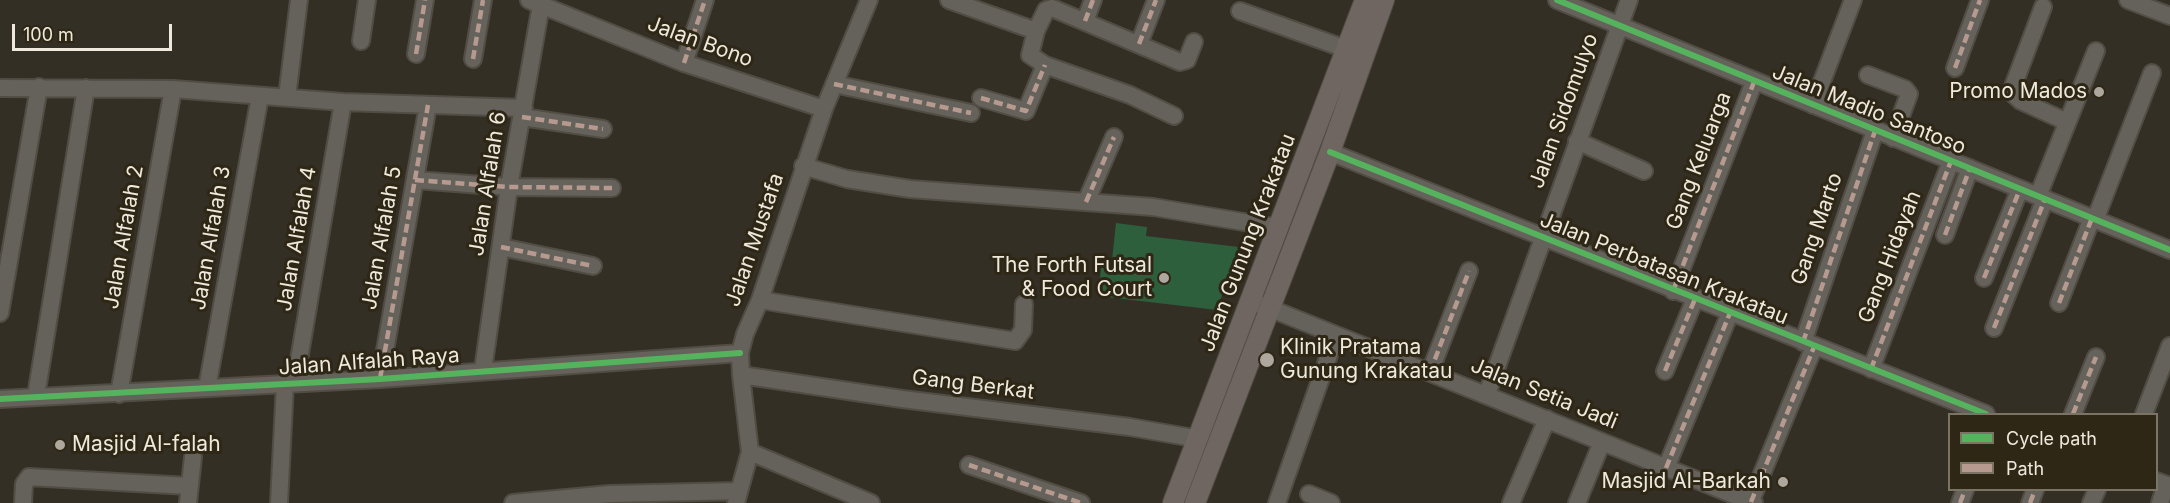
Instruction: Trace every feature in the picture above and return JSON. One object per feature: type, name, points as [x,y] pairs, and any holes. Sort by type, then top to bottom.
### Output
[{"type":"main road","name":"Jalan Gunung Krakatau","points":[[1173,503],[1280,228],[1365,0]]},
{"type":"main road","name":"Jalan Gunung Krakatau","points":[[1196,503],[1330,152],[1384,0]]},
{"type":"street","points":[[287,97],[299,0]]},
{"type":"street","points":[[361,41],[367,0]]},
{"type":"street","points":[[416,54],[425,0]]},
{"type":"street","points":[[473,59],[483,0]]},
{"type":"street","points":[[684,63],[705,0]]},
{"type":"street","name":"Jalan Mustafa","points":[[738,497],[750,452],[740,353],[760,300],[803,166],[869,0]]},
{"type":"street","points":[[949,0],[1036,31]]},
{"type":"street","points":[[1085,21],[1093,0]]},
{"type":"street","points":[[1139,44],[1156,0]]},
{"type":"street","name":"Jalan Madio Santoso","points":[[1557,0],[2170,250]]},
{"type":"street","name":"Jalan Sidomulyo","points":[[1487,394],[1629,0]]},
{"type":"street","points":[[1813,105],[1852,0]]},
{"type":"street","points":[[1955,68],[1980,0]]},
{"type":"street","points":[[2128,0],[2170,16]]},
{"type":"street","name":"Jalan Bono","points":[[543,3],[684,63],[824,109]]},
{"type":"street","name":"Jalan Alfalah 6","points":[[483,370],[509,187],[543,3]]},
{"type":"street","points":[[2043,7],[2011,92],[2021,102],[2067,122]]},
{"type":"street","points":[[1174,116],[1130,95],[1045,65],[1030,55],[1036,31],[1048,8],[1055,8],[1183,63],[1189,57],[1194,42]]},
{"type":"street","points":[[1240,11],[1346,50]]},
{"type":"street","points":[[1994,328],[2067,122],[2096,51]]},
{"type":"street","points":[[981,99],[1026,111],[1045,65]]},
{"type":"street","points":[[2059,303],[2151,73]]},
{"type":"street","points":[[1868,75],[1908,92],[1893,138]]},
{"type":"street","name":"Gang Keluarga","points":[[1673,291],[1754,82]]},
{"type":"street","points":[[834,84],[971,113]]},
{"type":"street","points":[[0,313],[39,87]]},
{"type":"street","points":[[0,88],[173,89],[343,102],[428,105],[523,112],[603,129]]},
{"type":"street","points":[[36,396],[86,88]]},
{"type":"street","name":"Jalan Alfalah 2","points":[[119,394],[173,89]]},
{"type":"street","name":"Jalan Alfalah 3","points":[[207,388],[260,96]]},
{"type":"street","name":"Jalan Alfalah 4","points":[[279,503],[290,384],[343,102]]},
{"type":"street","name":"Jalan Alfalah 5","points":[[380,379],[428,105]]},
{"type":"street","name":"Gang Marto","points":[[1752,503],[1808,344],[1875,131]]},
{"type":"street","points":[[1086,202],[1114,137]]},
{"type":"street","points":[[1577,141],[1644,171]]},
{"type":"street","name":"Jalan Perbatasan Krakatau","points":[[1330,152],[1673,291],[1983,413]]},
{"type":"street","name":"Gang Hidayah","points":[[1871,369],[1951,161]]},
{"type":"street","points":[[803,166],[847,179],[910,189],[1153,207],[1280,228]]},
{"type":"street","points":[[1945,235],[1970,168]]},
{"type":"street","points":[[415,180],[509,187],[612,188]]},
{"type":"street","points":[[1984,278],[2020,189]]},
{"type":"street","points":[[501,247],[593,266]]},
{"type":"street","points":[[1430,372],[1469,271]]},
{"type":"street","points":[[1665,370],[1695,299]]},
{"type":"street","points":[[760,300],[1015,341],[1023,330],[1024,304]]},
{"type":"street","name":"Jalan Setia Jadi","points":[[1250,301],[1487,394],[1752,503]]},
{"type":"street","points":[[1666,468],[1730,313]]},
{"type":"street","points":[[1277,503],[1336,335]]},
{"type":"street","points":[[2144,413],[2170,346]]},
{"type":"street","name":"Jalan Alfalah Raya","points":[[0,399],[380,379],[740,353]]},
{"type":"street","points":[[2073,413],[2096,357]]},
{"type":"street","name":"Gang Berkat","points":[[741,375],[902,399],[1130,427],[1199,440]]},
{"type":"street","points":[[1511,503],[1547,419]]},
{"type":"street","points":[[1577,503],[1602,442]]},
{"type":"street","points":[[750,452],[846,498],[871,503]]},
{"type":"street","points":[[23,503],[24,484],[29,477],[189,495],[193,457]]},
{"type":"street","points":[[969,465],[1081,503]]},
{"type":"street","points":[[1309,494],[1331,503]]},
{"type":"street","points":[[513,503],[738,497]]},
{"type":"green space","name":"The Forth Futsal & Food Court","points":[[1116,223],[1147,227],[1146,236],[1239,247],[1217,310],[1098,296],[1102,259],[1112,260]]},
{"type":"marked path","points":[[416,54],[425,0]]},
{"type":"marked path","points":[[473,59],[483,0]]},
{"type":"marked path","points":[[684,63],[705,0]]},
{"type":"marked path","points":[[1085,21],[1093,0]]},
{"type":"marked path","points":[[1139,44],[1156,0]]},
{"type":"marked path","points":[[1955,68],[1980,0]]},
{"type":"marked path","points":[[981,98],[1026,111],[1045,65]]},
{"type":"marked path","points":[[1673,291],[1754,82]]},
{"type":"marked path","points":[[834,84],[971,113]]},
{"type":"marked path","points":[[380,379],[428,105]]},
{"type":"marked path","points":[[522,117],[603,129]]},
{"type":"marked path","points":[[1803,342],[1875,131]]},
{"type":"marked path","points":[[1086,202],[1114,137]]},
{"type":"marked path","points":[[1871,369],[1951,161]]},
{"type":"marked path","points":[[1945,235],[1970,168]]},
{"type":"marked path","points":[[415,180],[509,187],[612,188]]},
{"type":"marked path","points":[[1984,278],[2020,189]]},
{"type":"marked path","points":[[1994,328],[2045,199]]},
{"type":"marked path","points":[[2059,303],[2092,218]]},
{"type":"marked path","points":[[501,247],[593,266]]},
{"type":"marked path","points":[[1430,372],[1469,271]]},
{"type":"marked path","points":[[1665,371],[1695,299]]},
{"type":"marked path","points":[[1666,468],[1730,313]]},
{"type":"marked path","points":[[1751,502],[1814,347]]},
{"type":"marked path","points":[[2073,413],[2096,357]]},
{"type":"marked path","points":[[969,465],[1081,503]]},
{"type":"marked path","points":[[1960,503],[1965,491]]},
{"type":"marked path","points":[[2030,503],[2035,491]]},
{"type":"cycle path","points":[[1557,0],[2170,250]]},
{"type":"cycle path","points":[[1330,152],[1983,413]]},
{"type":"cycle path","points":[[0,399],[380,379],[740,353]]},
{"type":"place","name":"Promo Mados","points":[[2099,92]]},
{"type":"place","name":"The Forth Futsal & Food Court","points":[[1164,278]]},
{"type":"place","name":"Klinik Pratama Gunung Krakatau","points":[[1267,360]]},
{"type":"place","name":"Masjid Al-falah","points":[[60,445]]},
{"type":"place","name":"Masjid Al-Barkah","points":[[1783,482]]}]
